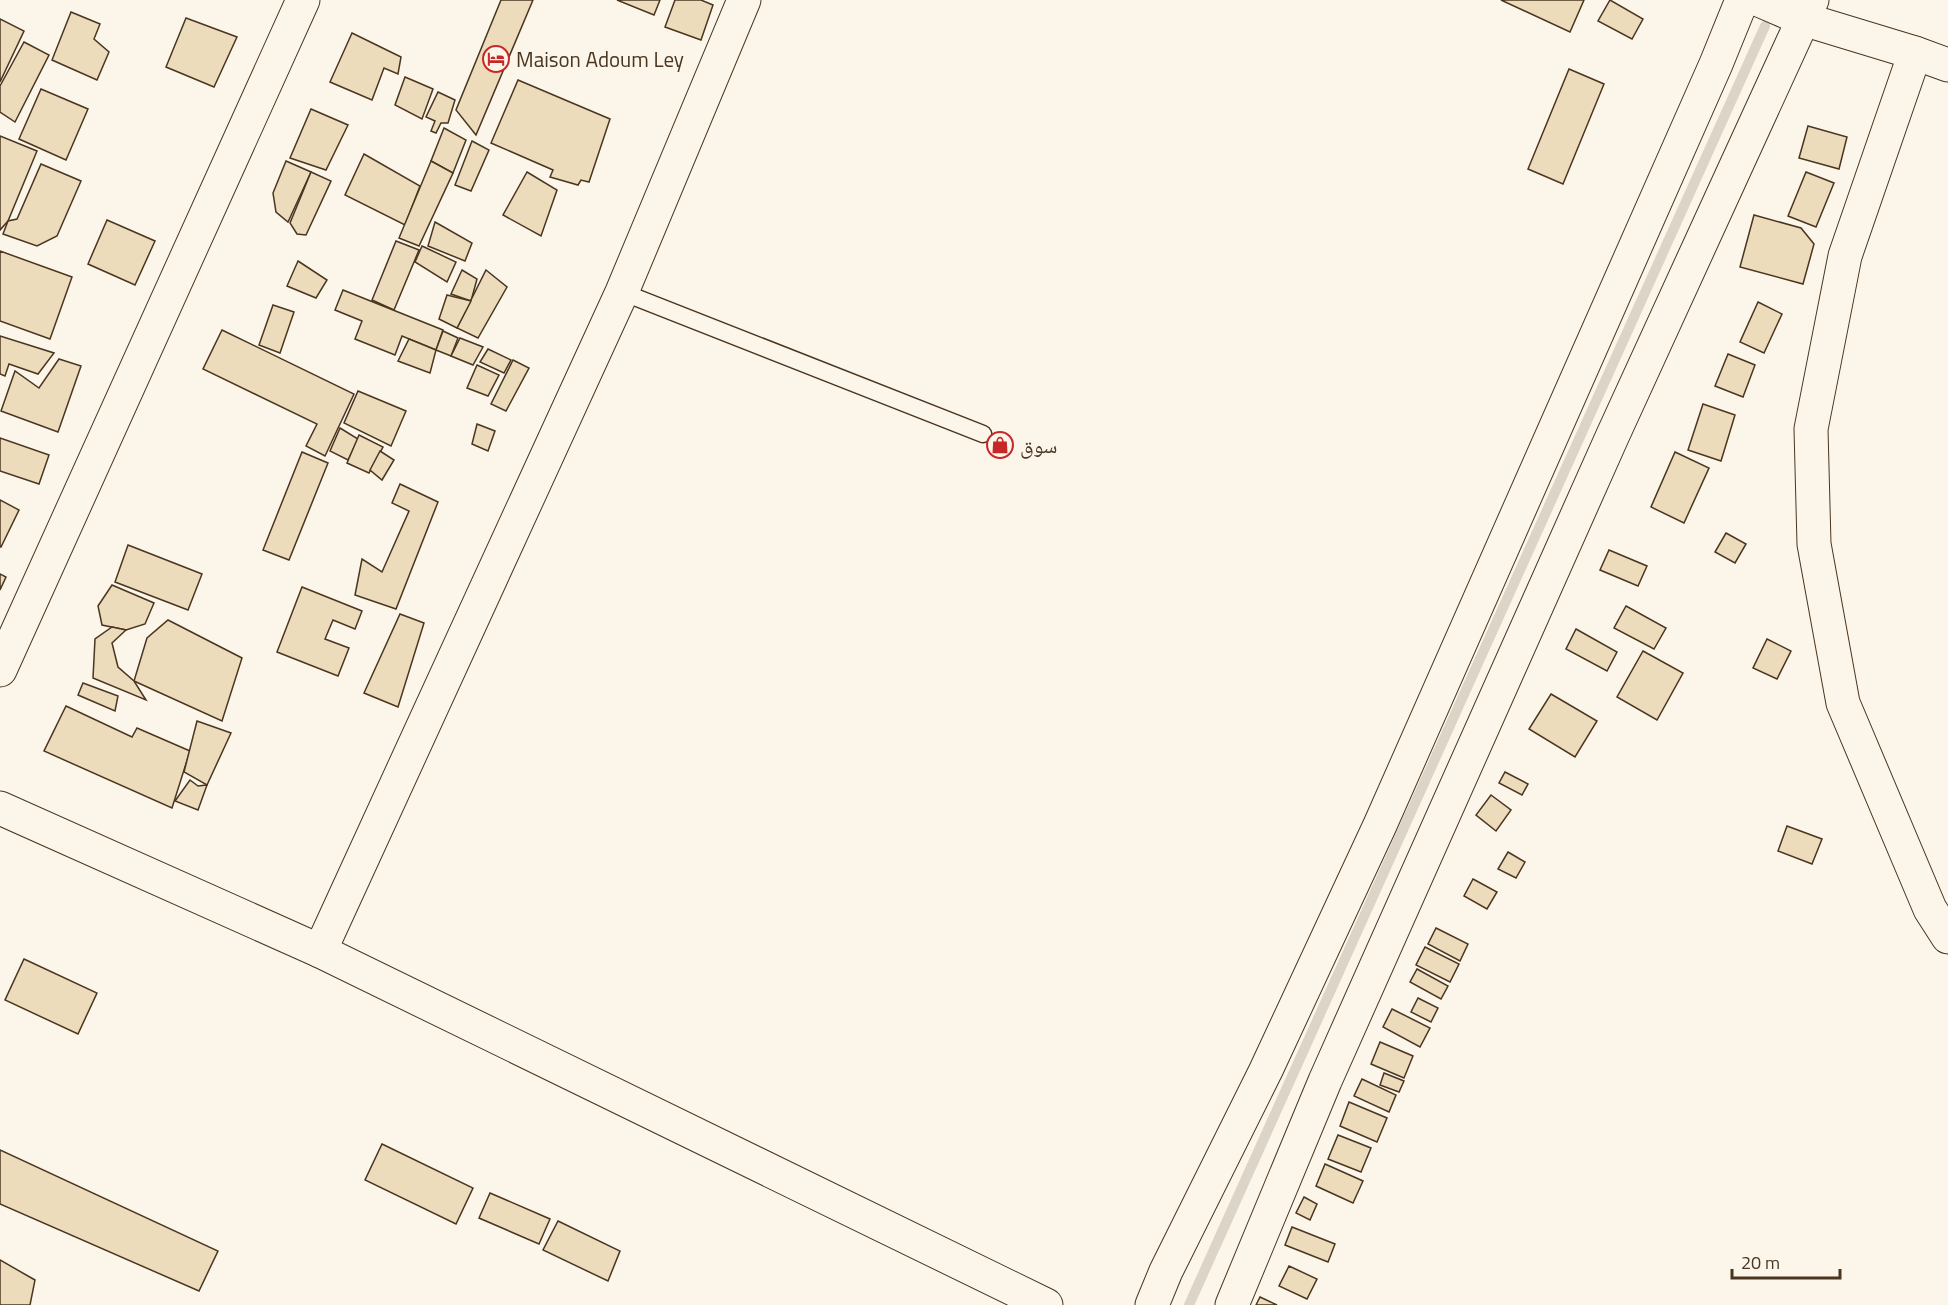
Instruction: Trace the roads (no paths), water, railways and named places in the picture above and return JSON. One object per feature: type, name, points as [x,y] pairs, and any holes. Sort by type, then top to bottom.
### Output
[{"type":"street","points":[[0,670],[303,0]]},
{"type":"street","points":[[320,951],[622,292],[744,0]]},
{"type":"street","points":[[1152,1305],[1166,1271],[1266,1070],[1380,825],[1716,64],[1742,0]]},
{"type":"street","points":[[1759,0],[1807,10],[1948,65]]},
{"type":"street","points":[[1232,1305],[1364,993],[1607,447],[1807,10]]},
{"type":"street","points":[[1915,52],[1845,255],[1811,429],[1814,544],[1843,703],[1930,909],[1948,937]]},
{"type":"street","points":[[0,808],[320,951],[1046,1305]]},
{"type":"lane","points":[[622,292],[983,434]]},
{"type":"waterway","points":[[1189,1305],[1765,26]]},
{"type":"place","name":"Maison Adoum Ley","points":[[496,59]]},
{"type":"place","name":"سوق","points":[[1000,445]]}]
